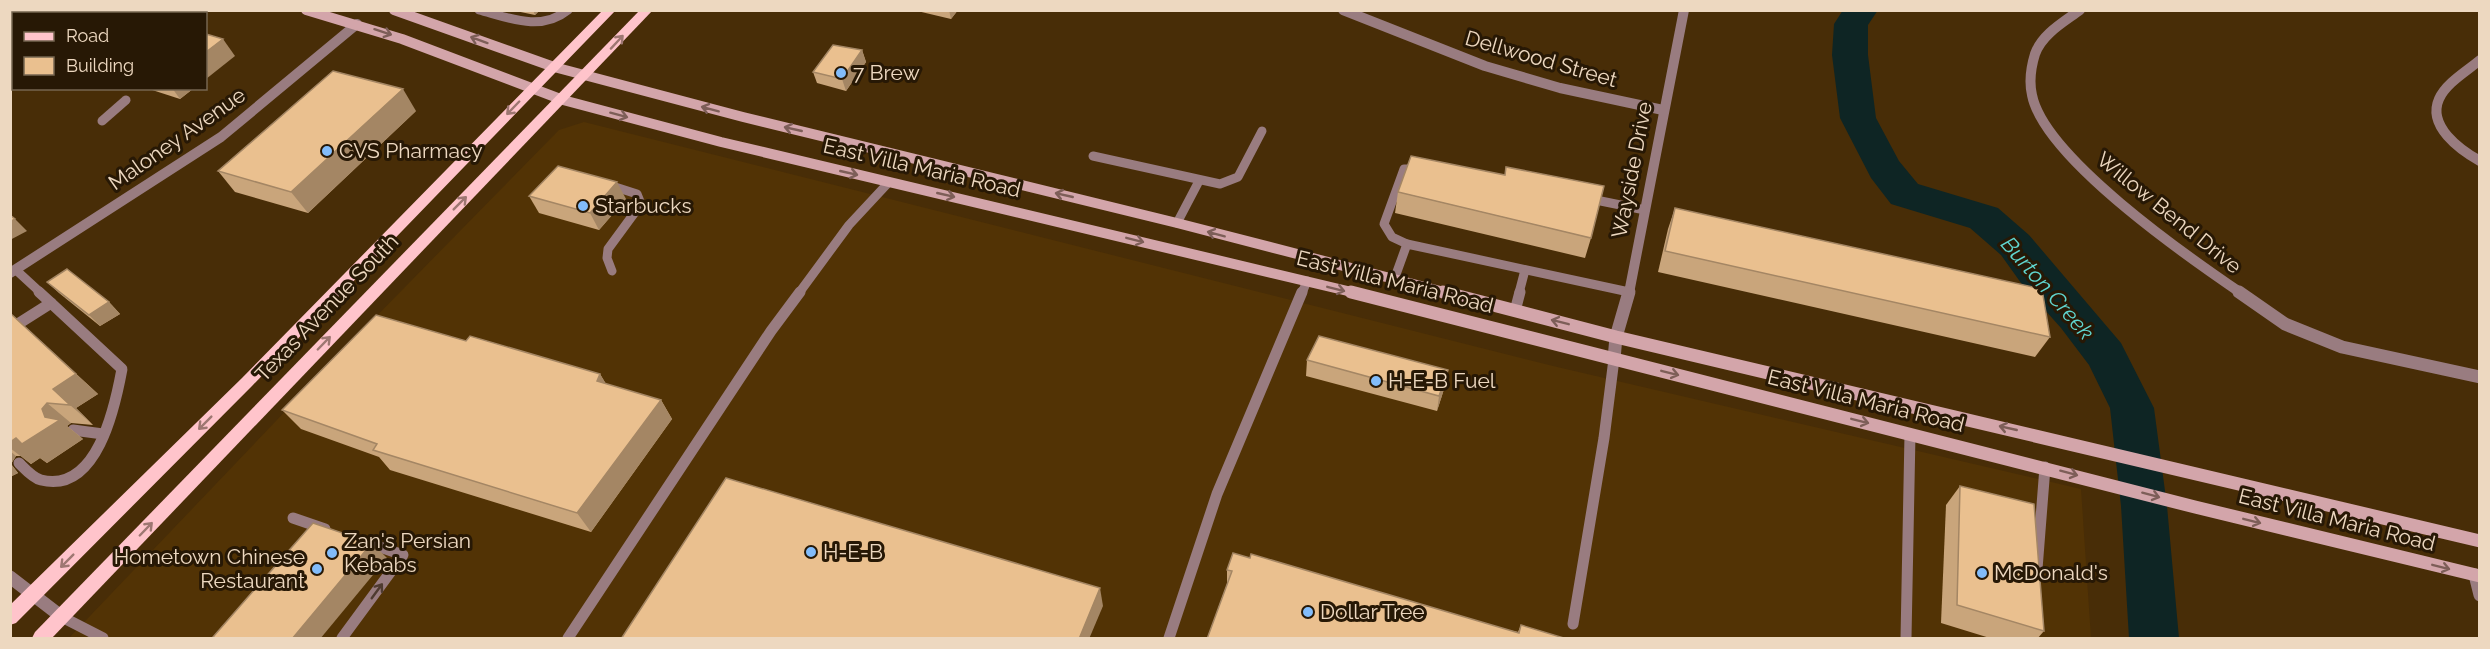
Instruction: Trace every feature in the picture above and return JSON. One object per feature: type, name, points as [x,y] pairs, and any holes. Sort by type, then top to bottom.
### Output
[{"type":"main road","name":"East Villa Maria Road","points":[[306,10],[402,39],[563,100],[721,142],[1307,281],[2045,466],[2195,507],[2477,576]]},
{"type":"main road","name":"East Villa Maria Road","points":[[394,10],[585,76],[1177,223],[1616,337],[2480,541]]},
{"type":"main road","name":"Texas Avenue South","points":[[10,617],[247,382],[610,10]]},
{"type":"main road","name":"Texas Avenue South","points":[[41,639],[283,385],[563,100],[647,10]]},
{"type":"street","name":"Dellwood Street","points":[[1343,10],[1485,66],[1560,88],[1663,110]]},
{"type":"street","name":"Wayside Drive","points":[[1614,359],[1616,337],[1629,292],[1684,10]]},
{"type":"street","name":"Willow Bend Drive","points":[[2080,10],[2053,30],[2036,52],[2031,73],[2032,96],[2049,130],[2075,162],[2175,248],[2285,324],[2342,347],[2480,377]]},
{"type":"street","name":"Maloney Avenue","points":[[13,271],[221,137],[357,24]]},
{"type":"street","points":[[2480,60],[2457,79],[2438,100],[2438,119],[2446,134],[2480,161]]},
{"type":"street","points":[[2477,576],[2480,595]]},
{"type":"street","points":[[10,577],[62,617]]},
{"type":"lane","points":[[479,10],[538,25],[561,18],[568,10]]},
{"type":"lane","points":[[102,121],[126,100]]},
{"type":"lane","points":[[1094,156],[1199,181],[1220,183],[1238,177],[1262,131]]},
{"type":"lane","points":[[1434,171],[1412,167],[1404,169],[1384,224],[1387,233],[1393,239],[1407,244],[1629,292]]},
{"type":"lane","points":[[1177,223],[1199,181]]},
{"type":"lane","points":[[568,639],[771,331],[849,225],[889,182]]},
{"type":"lane","points":[[602,184],[637,194],[641,204],[608,249],[607,258],[612,272]]},
{"type":"lane","points":[[1578,196],[1645,210]]},
{"type":"lane","points":[[1394,280],[1407,244]]},
{"type":"lane","points":[[1515,311],[1525,270]]},
{"type":"lane","points":[[13,271],[122,369],[117,398],[90,464],[76,476],[61,481],[40,480],[19,463]]},
{"type":"lane","points":[[1169,639],[1217,494],[1307,281]]},
{"type":"lane","points":[[10,329],[51,303]]},
{"type":"lane","points":[[1573,624],[1604,438],[1614,359]]},
{"type":"lane","points":[[73,430],[103,434]]},
{"type":"lane","points":[[1906,639],[1911,434]]},
{"type":"lane","points":[[2037,579],[2045,466]]},
{"type":"lane","points":[[293,518],[403,555],[342,639]]},
{"type":"lane","points":[[62,617],[103,639]]},
{"type":"shaded area","points":[[584,122],[1553,366],[2081,489],[2091,638],[69,638],[359,334],[559,130]]},
{"type":"building","points":[[80,10],[134,10],[142,12],[78,12]]},
{"type":"building","points":[[207,34],[223,39],[207,51]]},
{"type":"building","points":[[833,45],[862,50],[842,79],[813,72]]},
{"type":"building","points":[[333,71],[403,89],[291,192],[218,171]]},
{"type":"building","points":[[1411,156],[1505,175],[1506,167],[1604,186],[1591,238],[1398,192]]},
{"type":"building","points":[[558,166],[617,182],[590,213],[529,196]]},
{"type":"building","points":[[1675,208],[2042,289],[2050,337],[1665,251]]},
{"type":"building","points":[[67,269],[109,302],[89,315],[47,282]]},
{"type":"building","points":[[10,313],[76,374],[53,389],[70,405],[47,403],[42,409],[45,417],[60,420],[22,444],[16,438],[10,442]]},
{"type":"building","points":[[376,315],[466,341],[470,336],[600,374],[597,381],[661,400],[577,513],[373,450],[377,444],[282,410]]},
{"type":"building","points":[[1319,336],[1448,370],[1439,396],[1307,360]]},
{"type":"building","name":"H-E-B","points":[[726,478],[1100,588],[1079,639],[621,639]]},
{"type":"building","name":"McDonald's","points":[[1960,486],[2034,504],[2044,631],[1957,605]]},
{"type":"building","points":[[313,523],[372,543],[292,639],[217,639],[213,637]]},
{"type":"building","points":[[1233,553],[1250,558],[1251,554],[1519,633],[1521,625],[1567,639],[1207,639],[1232,571],[1227,570]]},
{"type":"waterway","name":"Burton Creek","points":[[1861,10],[1851,24],[1850,55],[1858,118],[1884,169],[1905,194],[1984,218],[2015,245],[2035,272],[2076,317],[2106,355],[2132,408],[2144,506],[2154,638]]},
{"type":"place","name":"7 Brew","points":[[841,73]]},
{"type":"place","name":"CVS Pharmacy","points":[[327,151]]},
{"type":"place","name":"Starbucks","points":[[583,206]]},
{"type":"place","name":"H-E-B Fuel","points":[[1376,381]]},
{"type":"place","name":"H-E-B","points":[[811,552]]},
{"type":"place","name":"Zan's Persian Kebabs","points":[[332,553]]},
{"type":"place","name":"Hometown Chinese Restaurant","points":[[317,569]]},
{"type":"place","name":"McDonald's","points":[[1982,573]]},
{"type":"place","name":"Dollar Tree","points":[[1308,612]]}]
